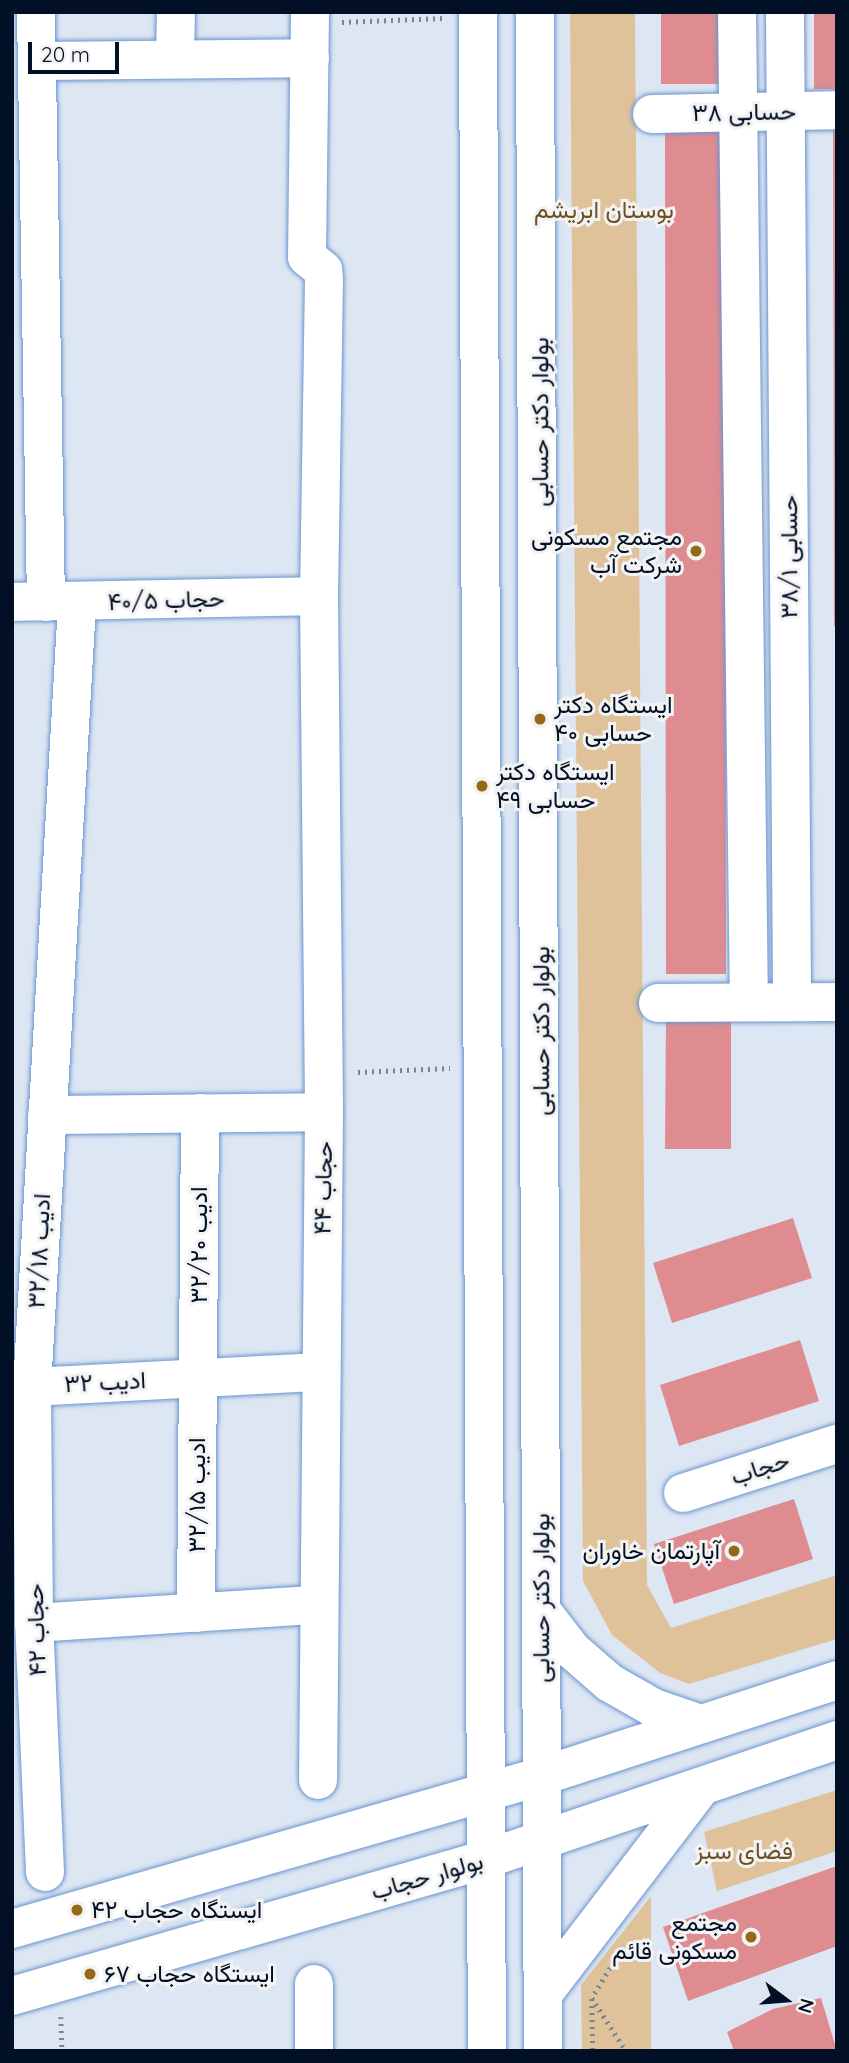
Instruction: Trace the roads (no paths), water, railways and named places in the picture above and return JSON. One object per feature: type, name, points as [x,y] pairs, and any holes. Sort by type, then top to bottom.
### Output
[{"type":"street","name":"ادیب ۳۲/۱۸","points":[[22,1387],[47,1115],[45,602],[36,12]]},
{"type":"street","points":[[175,58],[176,12]]},
{"type":"street","name":"بولوار دکتر حسابی","points":[[535,12],[540,402],[543,2051]]},
{"type":"street","name":"حسابی ۳۸/۱","points":[[737,12],[749,1002]]},
{"type":"street","name":"حسابی ۳۸/۱","points":[[785,12],[792,1002]]},
{"type":"street","points":[[478,14],[487,2051]]},
{"type":"street","points":[[38,61],[175,58],[310,31]]},
{"type":"street","name":"حجاب ۴۴","points":[[310,31],[307,257],[323,270],[324,279],[319,596],[324,1112],[316,1605],[318,1780]]},
{"type":"street","name":"حسابی ۳۸","points":[[652,114],[837,110]]},
{"type":"street","points":[[480,402],[540,402]]},
{"type":"street","name":"حجاب ۴۰/۵","points":[[45,602],[319,596]]},
{"type":"street","points":[[657,1003],[837,1002]]},
{"type":"street","points":[[47,1115],[324,1112]]},
{"type":"street","name":"ادیب ۳۲/۲۰","points":[[198,1377],[200,1113]]},
{"type":"street","name":"ادیب ۳۲","points":[[22,1387],[320,1372]]},
{"type":"street","name":"ادیب ۳۲/۱۵","points":[[196,1613],[198,1377]]},
{"type":"street","name":"حجاب ۴۲","points":[[22,1387],[45,1872]]},
{"type":"street","name":"حجاب","points":[[683,1493],[837,1444]]},
{"type":"street","points":[[34,1623],[316,1605]]},
{"type":"street","points":[[541,1610],[572,1650],[610,1683],[654,1708],[702,1724]]},
{"type":"street","points":[[12,1929],[486,1793],[837,1680]]},
{"type":"street","name":"بولوار حجاب","points":[[12,1996],[486,1859],[837,1740]]},
{"type":"street","points":[[542,1994],[701,1787]]},
{"type":"street","points":[[314,1984],[314,2051]]},
{"type":"place","name":"مجتمع مسکونی شرکت آب","points":[[696,551]]},
{"type":"place","name":"ایستگاه دکتر حسابی ۴۰","points":[[540,719]]},
{"type":"place","name":"ایستگاه دکتر حسابی ۴۹","points":[[482,786]]},
{"type":"place","name":"آپارتمان خاوران","points":[[734,1551]]},
{"type":"place","name":"ایستگاه حجاب ۴۲","points":[[77,1910]]},
{"type":"place","name":"مجتمع مسکونی قائم","points":[[751,1937]]},
{"type":"place","name":"ایستگاه حجاب ۶۷","points":[[90,1974]]},
{"type":"park label","name":"بوستان ابریشم","points":[[604,210]]},
{"type":"park label","name":"فضای سبز","points":[[744,1851]]}]
